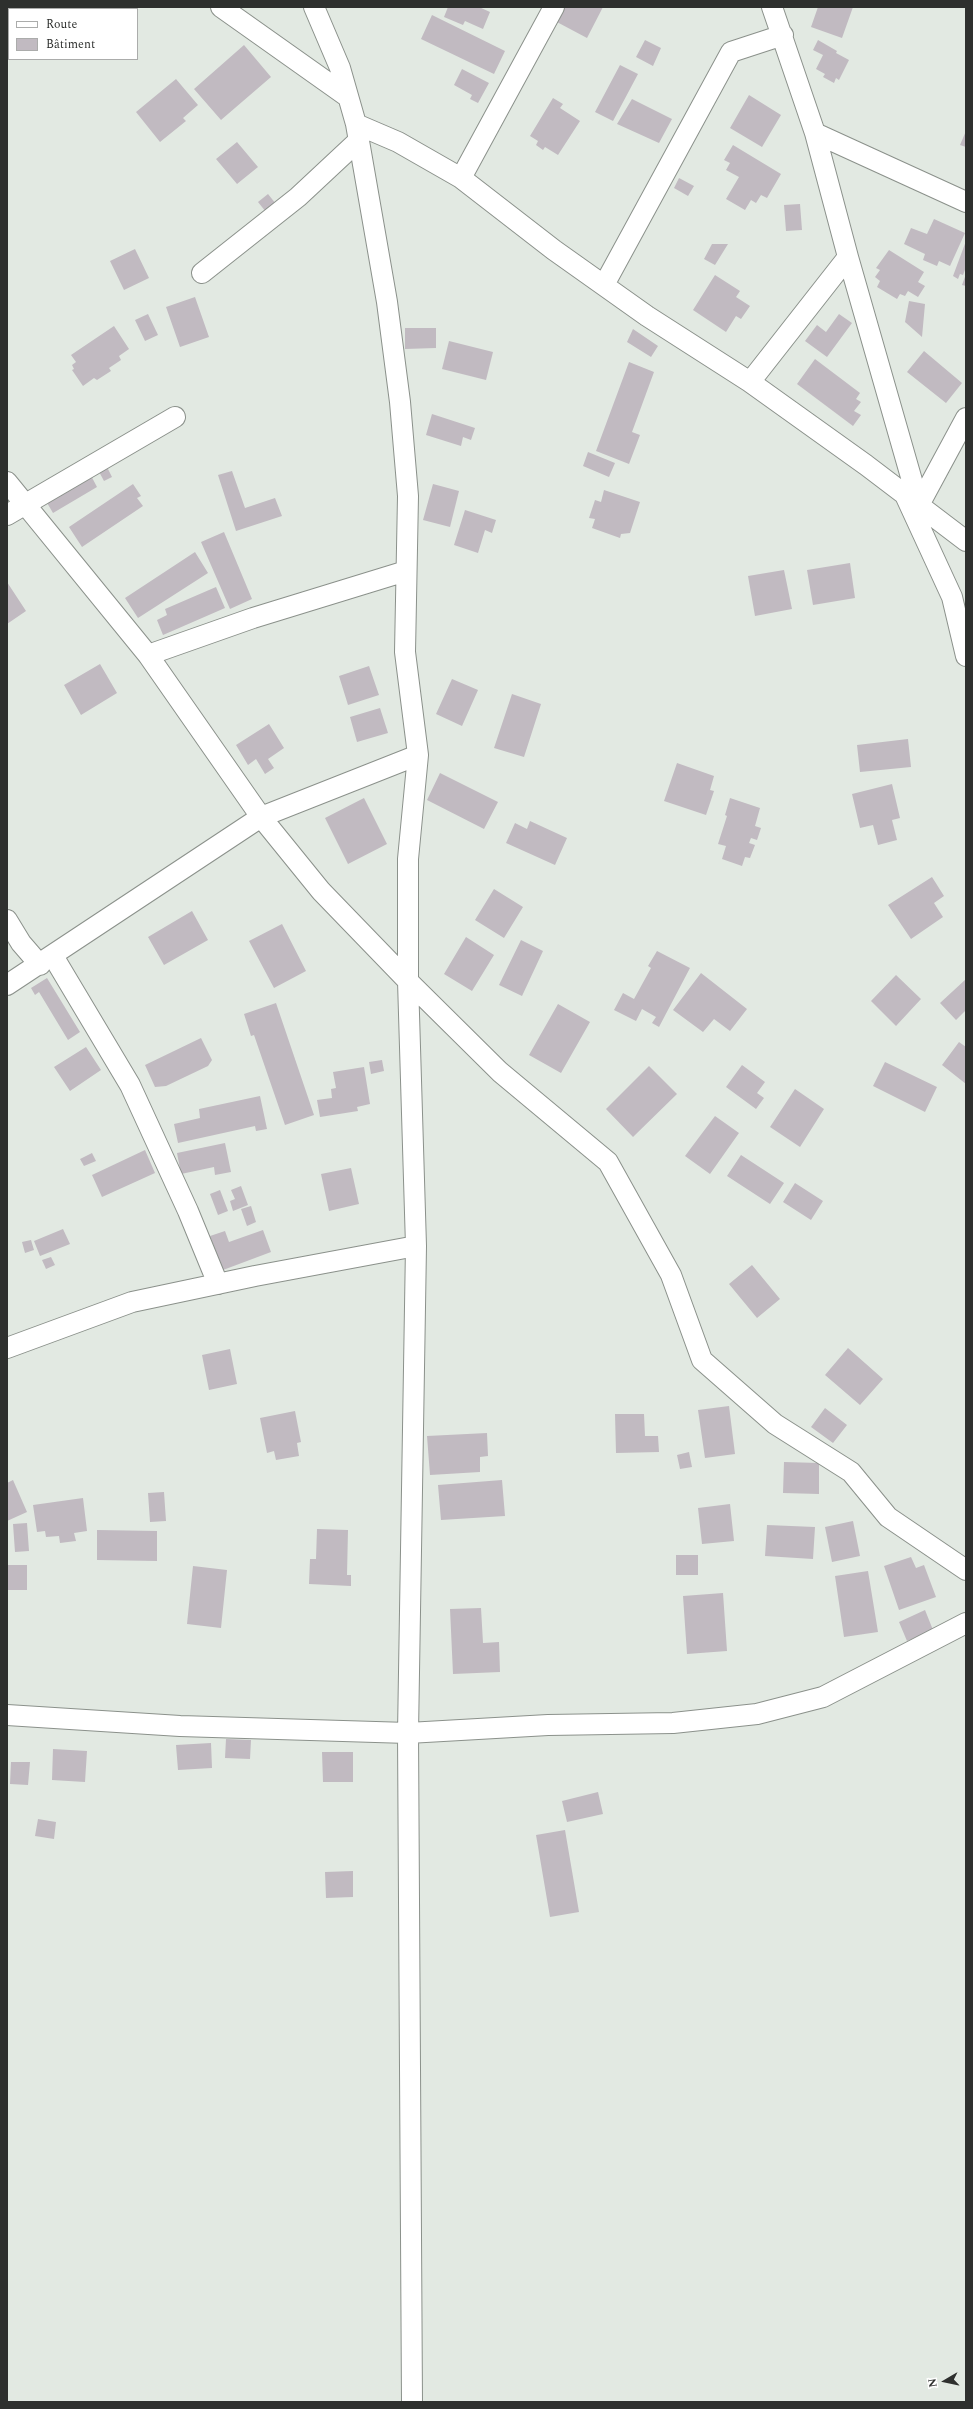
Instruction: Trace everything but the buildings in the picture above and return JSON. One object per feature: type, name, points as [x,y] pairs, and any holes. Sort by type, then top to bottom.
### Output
[{"type":"street","points":[[221,7],[348,97]]},
{"type":"street","points":[[314,7],[340,68],[357,132],[387,302],[400,402],[408,496],[405,652],[418,755],[408,859],[408,981],[416,1246],[408,1733],[412,2402]]},
{"type":"street","points":[[461,178],[554,7]]},
{"type":"street","points":[[772,7],[783,35],[815,133],[912,499],[952,597],[966,656]]},
{"type":"street","points":[[604,284],[731,52],[783,35]]},
{"type":"street","points":[[357,132],[398,142],[461,178],[548,246],[604,284],[647,316],[750,382],[912,499],[966,541]]},
{"type":"street","points":[[202,273],[298,197],[357,132]]},
{"type":"street","points":[[815,133],[966,202]]},
{"type":"street","points":[[750,382],[848,257]]},
{"type":"street","points":[[15,509],[175,417]]},
{"type":"street","points":[[912,499],[966,418]]},
{"type":"street","points":[[7,482],[15,509],[148,655],[261,817],[321,892],[500,1072],[608,1162],[671,1275],[702,1360],[775,1424],[851,1472],[888,1517],[966,1570]]},
{"type":"street","points":[[148,655],[253,618],[406,571]]},
{"type":"street","points":[[7,985],[47,960],[261,817],[418,755]]},
{"type":"street","points":[[7,920],[21,943],[47,960],[130,1085],[188,1211],[218,1284]]},
{"type":"street","points":[[7,1348],[132,1302],[416,1246]]},
{"type":"street","points":[[7,1715],[180,1726],[408,1733],[548,1725],[673,1723],[757,1714],[823,1697],[966,1624]]}]
